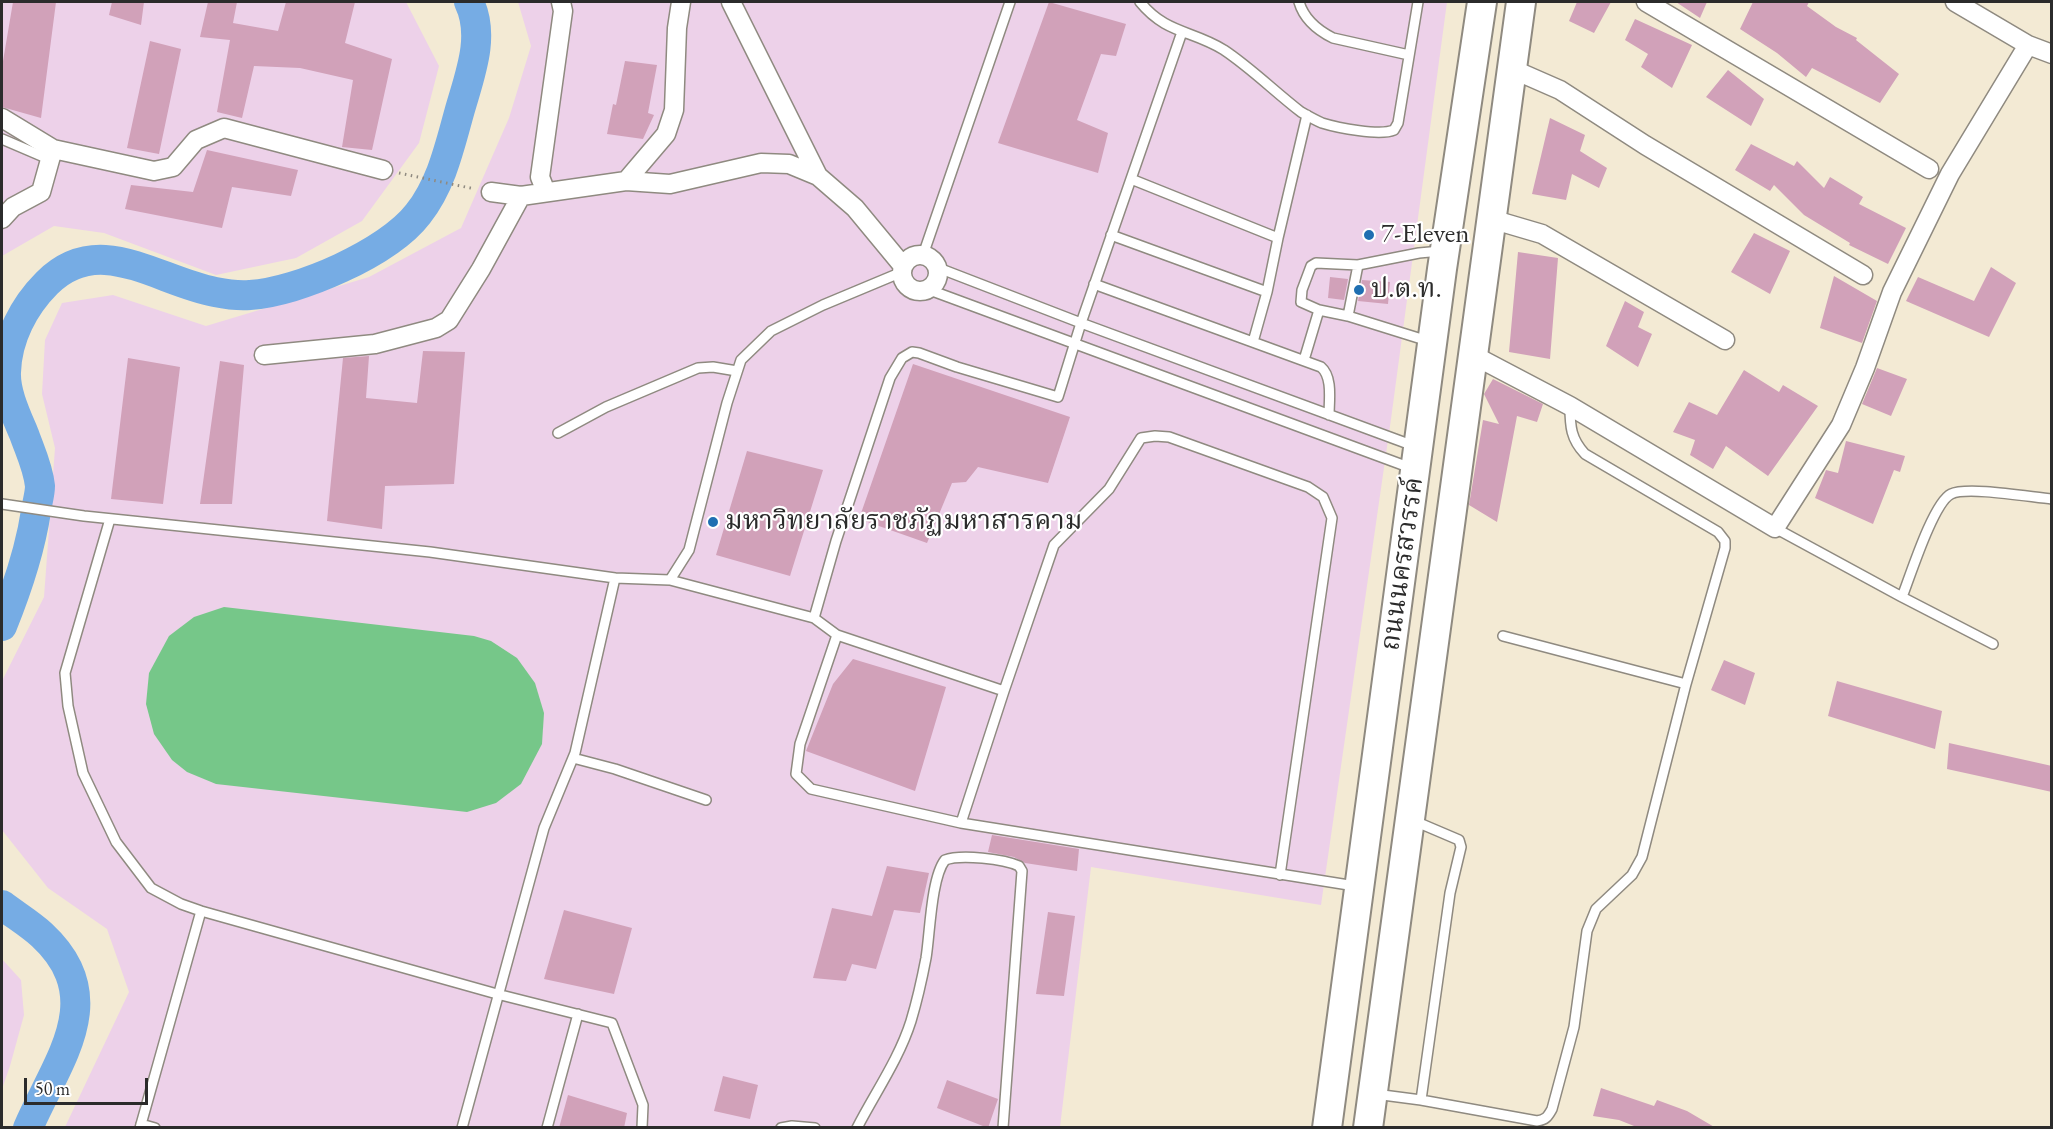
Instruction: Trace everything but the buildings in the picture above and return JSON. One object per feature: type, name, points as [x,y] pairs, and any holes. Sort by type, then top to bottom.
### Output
[{"type":"main road","name":"ถนนนครสวรรค์","points":[[1327,1128],[1445,250],[1482,2]]},
{"type":"main road","name":"ถนนนครสวรรค์","points":[[1368,1128],[1521,2]]},
{"type":"main road","points":[[1433,343],[1473,355]]},
{"type":"street","points":[[546,192],[540,177],[563,11],[561,2]]},
{"type":"street","points":[[626,181],[666,134],[674,110],[677,28],[681,2]]},
{"type":"street","points":[[731,2],[818,176]]},
{"type":"street","points":[[1646,2],[1929,170]]},
{"type":"street","points":[[1955,2],[2028,45],[2052,54]]},
{"type":"street","points":[[1473,355],[1569,406],[1775,528],[1841,424],[1865,368],[1892,292],[1950,174],[2028,45]]},
{"type":"street","points":[[1512,69],[1560,90],[1645,145],[1863,275]]},
{"type":"street","points":[[2,118],[52,155],[154,171],[173,167],[196,140],[224,128],[383,170]]},
{"type":"street","points":[[2,219],[13,207],[41,192],[52,155]]},
{"type":"street","points":[[491,192],[521,196],[626,181],[670,184],[761,163],[789,164],[818,176],[855,208],[902,269],[903,279],[909,287],[914,290],[927,289],[935,282],[937,276],[930,261],[911,257],[902,269]]},
{"type":"street","points":[[264,355],[375,344],[436,328],[449,320],[481,269],[521,196]]},
{"type":"street","points":[[1491,219],[1542,234],[1725,340]]},
{"type":"lane","points":[[1010,2],[930,261],[1081,323],[1329,415],[1417,459]]},
{"type":"lane","points":[[1140,2],[1155,18],[1227,52],[1306,115],[1326,124],[1384,133],[1394,130],[1398,123],[1418,2]]},
{"type":"lane","points":[[1299,2],[1304,15],[1322,33],[1333,38],[1409,55]]},
{"type":"lane","points":[[814,618],[836,541],[890,378],[902,358],[912,352],[919,352],[957,367],[1058,397],[1094,284],[1182,32]]},
{"type":"lane","points":[[1252,342],[1267,292],[1306,115]]},
{"type":"lane","points":[[2,139],[52,155]]},
{"type":"lane","points":[[1131,179],[1278,238]]},
{"type":"lane","points":[[1111,235],[1267,292]]},
{"type":"lane","points":[[1433,343],[1411,334],[1319,310],[1301,302],[1302,290],[1311,266],[1316,263],[1358,265],[1445,250]]},
{"type":"lane","points":[[1348,316],[1358,265]]},
{"type":"lane","points":[[670,580],[689,550],[727,403],[741,360],[771,331],[902,269]]},
{"type":"lane","points":[[1094,284],[1321,367],[1327,374],[1329,415]]},
{"type":"lane","points":[[927,289],[1074,343],[1417,459]]},
{"type":"lane","points":[[1304,360],[1319,310]]},
{"type":"lane","points":[[558,433],[606,407],[698,368],[713,367],[737,371]]},
{"type":"lane","points":[[1372,1093],[1537,1121],[1548,1116],[1552,1109],[1574,1027],[1587,931],[1592,917],[1601,904],[1632,875],[1642,857],[1686,684],[1723,556],[1725,541],[1718,532],[1585,454],[1573,439],[1569,406]]},
{"type":"lane","points":[[961,824],[1054,545],[1109,489],[1141,438],[1155,436],[1176,439],[1308,487],[1323,497],[1332,518],[1280,875]]},
{"type":"lane","points":[[1902,597],[1938,506],[1952,494],[1978,492],[2052,499]]},
{"type":"lane","points":[[2,504],[110,519],[430,552],[615,578],[670,580],[814,618],[837,634],[1004,691]]},
{"type":"lane","points":[[110,519],[65,673],[68,706],[83,773],[116,842],[151,888],[181,904],[201,911],[497,994],[612,1023],[644,1105],[642,1128]]},
{"type":"lane","points":[[1775,528],[1993,644]]},
{"type":"lane","points":[[462,1128],[544,828],[573,758],[615,578]]},
{"type":"lane","points":[[837,634],[800,744],[796,774],[811,789],[961,824],[1360,887]]},
{"type":"lane","points":[[1503,636],[1686,684]]},
{"type":"lane","points":[[573,758],[706,800]]},
{"type":"lane","points":[[1410,819],[1453,836],[1461,844],[1450,893],[1421,1100]]},
{"type":"lane","points":[[856,1128],[912,1020],[926,959],[936,885],[944,860],[958,858],[1005,861],[1019,866],[1022,871],[1003,1128]]},
{"type":"lane","points":[[155,1128],[140,1126],[201,911]]},
{"type":"lane","points":[[547,1128],[578,1014]]},
{"type":"lane","points":[[782,1128],[792,1126],[815,1128]]},
{"type":"path","points":[[383,170],[491,192]]},
{"type":"shaded area","points":[[2,2],[406,2],[439,66],[419,143],[362,221],[296,258],[216,275],[104,233],[54,226],[2,256]]},
{"type":"shaded area","name":"มหาวิทยาลัยราชภัฏมหาสารคาม","points":[[518,2],[1447,2],[1391,419],[1321,905],[1091,867],[1060,1127],[65,1127],[129,992],[107,929],[48,888],[2,830],[2,681],[44,597],[55,448],[42,394],[45,340],[62,303],[113,295],[206,326],[369,277],[461,228],[509,118],[531,46]]},
{"type":"shaded area","points":[[2,959],[21,980],[24,1015],[2,1089]]},
{"type":"green space","points":[[224,607],[474,636],[491,641],[517,658],[535,683],[544,713],[542,744],[521,784],[496,803],[467,812],[216,784],[187,772],[172,760],[154,734],[146,704],[149,673],[169,636],[194,617]]},
{"type":"waterway","points":[[2,626],[27,555],[40,489],[36,466],[12,403],[6,380],[7,359],[13,335],[31,302],[47,283],[67,268],[87,261],[108,260],[129,264],[215,292],[250,295],[292,287],[316,278],[341,268],[386,243],[404,229],[426,203],[438,179],[452,140],[476,43],[474,15],[469,2]]},
{"type":"waterway","points":[[2,905],[42,935],[62,959],[73,983],[75,1007],[71,1031],[63,1055],[28,1128]]},
{"type":"place","name":"7-Eleven","points":[[1369,235]]},
{"type":"place","name":"ป.ต.ท.","points":[[1359,290]]},
{"type":"place","name":"มหาวิทยาลัยราชภัฏมหาสารคาม","points":[[713,522]]}]
